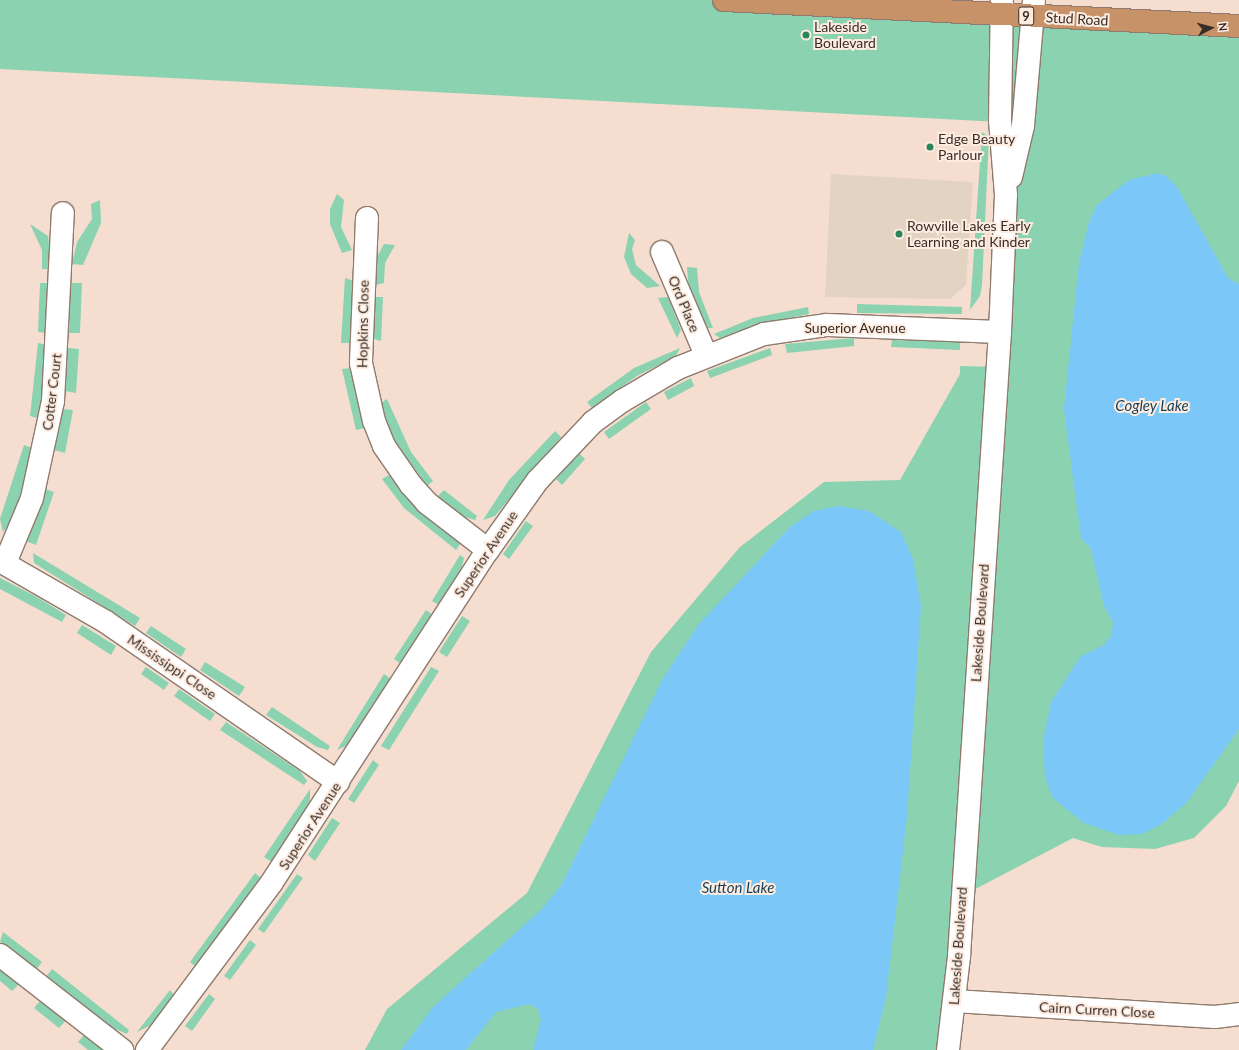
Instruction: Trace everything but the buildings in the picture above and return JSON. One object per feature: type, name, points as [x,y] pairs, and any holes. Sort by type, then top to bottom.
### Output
[{"type":"highway","name":"Stud Road","points":[[724,0],[1034,8],[1239,26]]},
{"type":"street","name":"Lakeside Boulevard","points":[[948,1050],[954,1001],[1000,332],[1006,196],[1000,122],[1002,7]]},
{"type":"street","name":"Lakeside Boulevard","points":[[1006,196],[1023,126],[1034,8]]},
{"type":"street","name":"Cotter Court","points":[[2,562],[32,498],[54,401],[63,213]]},
{"type":"street","name":"Hopkins Close","points":[[367,218],[361,363],[374,421],[384,446],[411,485],[427,503],[488,550]]},
{"type":"street","name":"Ord Place","points":[[662,252],[706,355]]},
{"type":"street","name":"Superior Avenue","points":[[147,1050],[272,882],[488,550],[538,480],[593,422],[651,381],[706,355],[764,334],[796,327],[846,325],[1000,332]]},
{"type":"street","name":"Mississippi Close","points":[[2,562],[106,622],[338,782]]},
{"type":"street","points":[[0,954],[122,1050]]},
{"type":"street","name":"Cairn Curren Close","points":[[954,1001],[1216,1017],[1239,1014]]},
{"type":"shaded area","name":"Rowville Lakes Early Learning and Kinder","points":[[831,174],[973,182],[966,285],[950,299],[825,297]]},
{"type":"green space","points":[[0,0],[720,0],[1239,26],[1239,781],[1226,806],[1194,838],[1155,849],[1102,847],[1073,838],[962,896],[948,1050],[365,1050],[387,1009],[527,893],[651,652],[740,547],[824,482],[900,480],[960,374],[960,366],[997,367],[1000,122],[0,69]]},
{"type":"green space","points":[[982,132],[989,137],[982,285],[980,296],[970,310]]},
{"type":"green space","points":[[337,194],[344,200],[341,227],[352,250],[342,253],[330,224],[330,209]]},
{"type":"green space","points":[[100,200],[101,223],[83,265],[72,264],[77,242],[92,219],[91,204]]},
{"type":"green space","points":[[30,224],[48,236],[52,269],[42,269],[42,250]]},
{"type":"green space","points":[[629,233],[635,240],[632,249],[636,265],[660,286],[647,288],[631,274],[624,257]]},
{"type":"green space","points":[[384,244],[395,245],[385,263],[384,283],[375,285],[377,257]]},
{"type":"green space","points":[[687,267],[697,268],[699,292],[713,328],[706,328],[689,292]]},
{"type":"green space","points":[[345,278],[354,281],[351,343],[341,343]]},
{"type":"green space","points":[[40,283],[51,283],[49,333],[38,332]]},
{"type":"green space","points":[[71,283],[82,283],[80,333],[69,333]]},
{"type":"green space","points":[[374,297],[383,297],[381,341],[371,338]]},
{"type":"green space","points":[[668,297],[681,330],[677,338],[658,298]]},
{"type":"green space","points":[[857,304],[962,307],[962,314],[857,313]]},
{"type":"green space","points":[[808,307],[809,314],[755,325],[720,338],[714,334],[753,318]]},
{"type":"green space","points":[[854,338],[854,346],[787,353],[785,344]]},
{"type":"green space","points":[[892,340],[960,342],[960,350],[891,347]]},
{"type":"green space","points":[[38,343],[48,345],[41,419],[30,416]]},
{"type":"green space","points":[[68,348],[79,349],[76,393],[65,391]]},
{"type":"green space","points":[[680,348],[676,356],[637,376],[592,408],[587,402],[634,368]]},
{"type":"green space","points":[[770,348],[772,355],[710,378],[707,371]]},
{"type":"green space","points":[[351,368],[365,428],[356,430],[342,369]]},
{"type":"green space","points":[[691,378],[694,386],[668,400],[664,392]]},
{"type":"green space","points":[[387,399],[411,452],[433,481],[427,486],[392,437],[379,404]]},
{"type":"green space","points":[[646,402],[651,409],[609,439],[604,432]]},
{"type":"green space","points":[[62,409],[73,410],[65,453],[54,450]]},
{"type":"green space","points":[[555,431],[561,437],[495,516],[483,520],[509,480]]},
{"type":"green space","points":[[24,445],[35,449],[11,523],[3,532],[0,519]]},
{"type":"green space","points":[[579,453],[585,459],[562,485],[556,479]]},
{"type":"green space","points":[[389,475],[418,510],[458,538],[461,543],[456,550],[404,508],[382,479]]},
{"type":"green space","points":[[43,488],[54,492],[36,545],[26,541]]},
{"type":"green space","points":[[444,490],[477,516],[475,520],[461,516],[437,497]]},
{"type":"green space","points":[[526,521],[533,526],[509,559],[503,554]]},
{"type":"green space","points":[[33,553],[140,618],[135,626],[34,563]]},
{"type":"green space","points":[[460,555],[464,558],[461,571],[439,605],[432,601]]},
{"type":"green space","points":[[0,578],[37,597],[66,615],[62,622],[0,589]]},
{"type":"green space","points":[[426,610],[433,615],[401,664],[394,659]]},
{"type":"green space","points":[[462,616],[470,621],[447,657],[439,652]]},
{"type":"green space","points":[[82,625],[116,646],[111,655],[77,633]]},
{"type":"green space","points":[[151,626],[186,649],[181,657],[146,633]]},
{"type":"green space","points":[[205,662],[245,687],[239,696],[200,670]]},
{"type":"green space","points":[[146,667],[169,683],[164,690],[141,674]]},
{"type":"green space","points":[[431,667],[439,671],[389,750],[381,746]]},
{"type":"green space","points":[[384,674],[391,679],[350,744],[337,750]]},
{"type":"green space","points":[[179,689],[215,714],[210,721],[174,696]]},
{"type":"green space","points":[[272,707],[330,746],[328,750],[317,747],[266,715]]},
{"type":"green space","points":[[226,722],[300,771],[307,781],[304,785],[220,730]]},
{"type":"green space","points":[[373,760],[379,765],[354,803],[348,799]]},
{"type":"green space","points":[[310,789],[310,804],[272,862],[264,857]]},
{"type":"green space","points":[[332,818],[340,823],[315,861],[308,855]]},
{"type":"green space","points":[[255,873],[261,878],[196,967],[190,962]]},
{"type":"green space","points":[[297,874],[303,878],[264,933],[258,929]]},
{"type":"green space","points":[[3,932],[42,962],[36,970],[0,942]]},
{"type":"green space","points":[[250,940],[256,945],[230,980],[224,976]]},
{"type":"green space","points":[[0,967],[20,983],[12,991],[0,981]]},
{"type":"green space","points":[[52,969],[129,1030],[127,1034],[113,1028],[46,977]]},
{"type":"green space","points":[[170,990],[174,995],[151,1025],[137,1032]]},
{"type":"green space","points":[[209,994],[215,999],[192,1031],[185,1026]]},
{"type":"green space","points":[[41,1000],[67,1019],[59,1028],[34,1008]]},
{"type":"green space","points":[[86,1033],[107,1050],[88,1050],[78,1042]]},
{"type":"water","name":"Cogley Lake","points":[[1157,173],[1166,176],[1177,187],[1228,278],[1239,284],[1239,729],[1187,802],[1162,824],[1142,834],[1119,835],[1084,823],[1053,798],[1045,777],[1043,741],[1051,702],[1081,656],[1104,645],[1111,636],[1113,622],[1104,606],[1091,549],[1081,538],[1064,409],[1079,263],[1089,222],[1097,205],[1129,180]]},
{"type":"water","name":"Sutton Lake","points":[[838,506],[869,511],[901,532],[913,559],[921,606],[907,817],[886,997],[873,1050],[533,1050],[541,1019],[538,1009],[529,1004],[496,1012],[466,1050],[401,1050],[433,1007],[542,909],[562,884],[662,680],[699,624],[790,527],[814,511]]},
{"type":"place","name":"Lakeside Boulevard","points":[[806,35]]},
{"type":"place","name":"Edge Beauty Parlour","points":[[930,147]]},
{"type":"place","name":"Rowville Lakes Early Learning and Kinder","points":[[899,234]]}]
